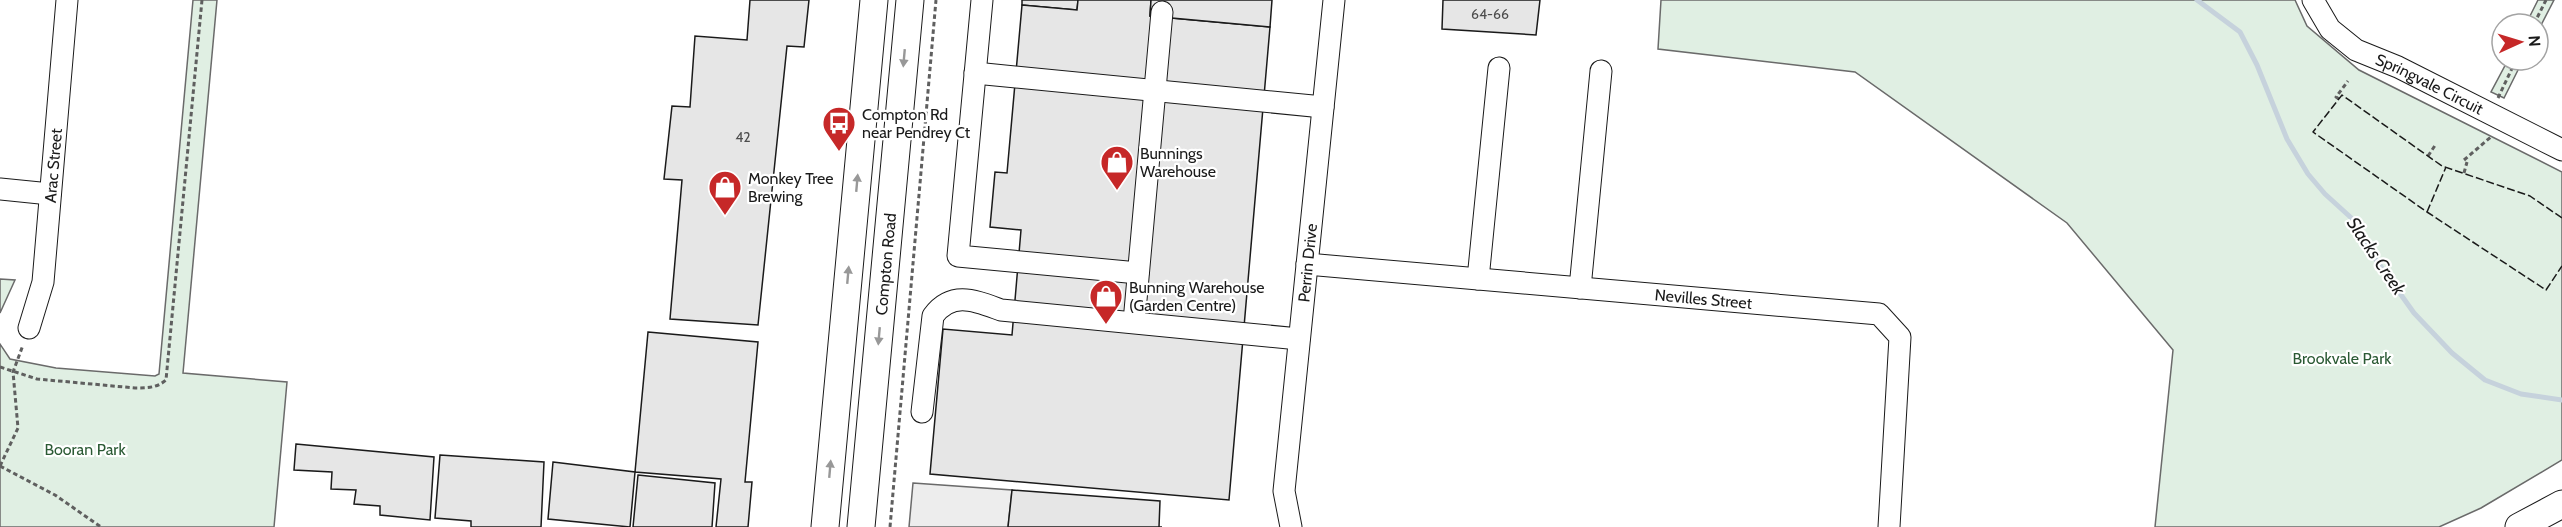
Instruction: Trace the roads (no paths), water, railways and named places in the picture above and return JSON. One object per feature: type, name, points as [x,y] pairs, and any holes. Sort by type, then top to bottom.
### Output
[{"type":"main road","points":[[825,527],[873,0]]},
{"type":"main road","name":"Compton Road","points":[[861,527],[910,0]]},
{"type":"main road","points":[[2519,527],[2562,504]]},
{"type":"street","name":"Arac Street","points":[[29,328],[43,282],[67,0]]},
{"type":"street","points":[[982,0],[958,256],[1138,273]]},
{"type":"street","name":"Perrin Drive","points":[[1291,527],[1284,491],[1334,0]]},
{"type":"street","name":"Springvale Circuit","points":[[2313,0],[2330,29],[2356,50],[2398,68],[2562,150]]},
{"type":"street","points":[[1134,322],[1162,12]]},
{"type":"street","points":[[1478,279],[1499,68]]},
{"type":"street","points":[[1580,288],[1600,71]]},
{"type":"street","points":[[975,73],[1323,107]]},
{"type":"street","points":[[0,189],[50,194]]},
{"type":"street","name":"Nevilles Street","points":[[1307,264],[1879,314],[1900,337],[1889,527]]},
{"type":"street","points":[[922,412],[931,322],[938,308],[961,298],[975,300],[1001,310],[1299,339]]},
{"type":"waterway","name":"Slacks Creek","points":[[2197,0],[2240,32],[2257,65],[2287,139],[2308,174],[2325,194],[2358,224],[2374,257],[2414,313],[2452,353],[2485,380],[2521,394],[2562,400]]},
{"type":"place","name":"Compton Rd near Pendrey Ct","points":[[839,152]]},
{"type":"place","name":"Bunnings Warehouse","points":[[1117,191]]},
{"type":"place","name":"Monkey Tree Brewing","points":[[725,216]]},
{"type":"place","name":"Bunning Warehouse (Garden Centre)","points":[[1106,325]]},
{"type":"park label","name":"Brookvale Park","points":[[2342,358]]},
{"type":"park label","name":"Booran Park","points":[[85,449]]}]
